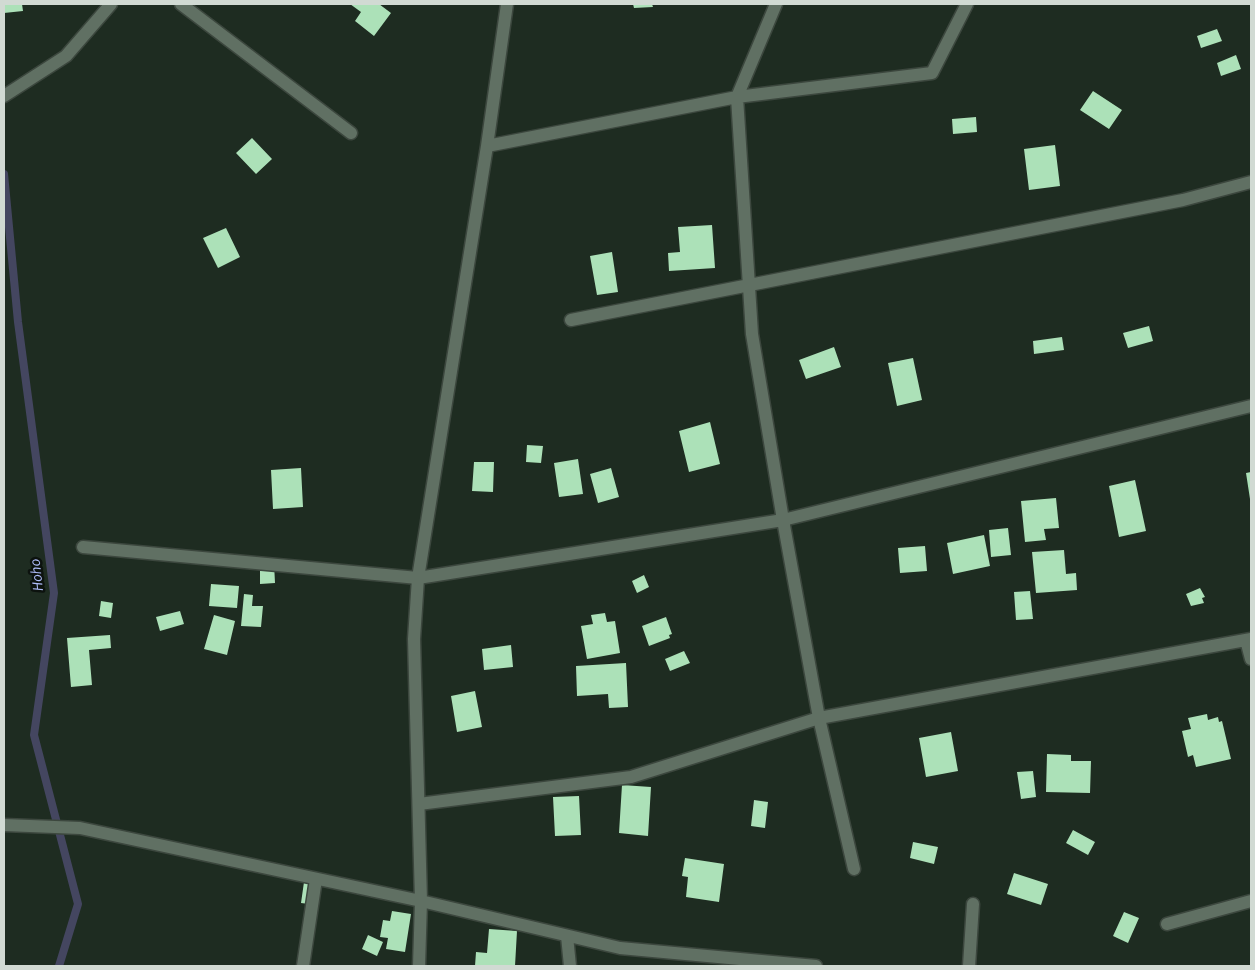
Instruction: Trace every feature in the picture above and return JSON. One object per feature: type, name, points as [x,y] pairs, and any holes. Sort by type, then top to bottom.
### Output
[{"type":"street","points":[[4,96],[66,56],[111,4]]},
{"type":"street","points":[[181,4],[351,133]]},
{"type":"street","points":[[419,966],[422,901],[414,639],[418,578],[487,146],[507,4]]},
{"type":"street","points":[[776,4],[737,97],[752,334],[818,718],[854,869]]},
{"type":"street","points":[[487,146],[737,97],[932,73],[967,4]]},
{"type":"street","points":[[571,320],[1183,200],[1251,182]]},
{"type":"street","points":[[83,547],[418,578],[783,520],[1251,406]]},
{"type":"street","points":[[420,804],[631,776],[818,718],[1249,640],[1251,659]]},
{"type":"street","points":[[4,825],[80,828],[422,901],[620,948],[816,966]]},
{"type":"street","points":[[302,966],[316,879]]},
{"type":"street","points":[[1167,924],[1251,901]]},
{"type":"street","points":[[969,966],[972,904]]},
{"type":"street","points":[[567,936],[570,966]]},
{"type":"building","points":[[4,4],[22,4],[23,11],[4,13]]},
{"type":"building","points":[[350,4],[379,4],[391,13],[374,36],[355,21],[361,12]]},
{"type":"building","points":[[633,4],[652,4],[653,7],[634,8]]},
{"type":"building","points":[[1217,29],[1222,41],[1201,48],[1197,36]]},
{"type":"building","points":[[1236,55],[1241,69],[1221,76],[1217,63]]},
{"type":"building","points":[[1093,91],[1122,110],[1109,129],[1080,110]]},
{"type":"building","points":[[976,117],[977,132],[953,134],[952,119]]},
{"type":"building","points":[[252,138],[272,159],[256,174],[236,153]]},
{"type":"building","points":[[1055,145],[1060,186],[1029,190],[1024,149]]},
{"type":"building","points":[[712,225],[715,268],[669,271],[668,253],[680,252],[678,227]]},
{"type":"building","points":[[226,228],[240,257],[218,268],[203,238]]},
{"type":"building","points":[[612,252],[618,292],[597,295],[590,256]]},
{"type":"building","points":[[1149,326],[1153,341],[1128,348],[1123,333]]},
{"type":"building","points":[[1062,337],[1064,350],[1034,354],[1033,341]]},
{"type":"building","points":[[834,347],[841,367],[806,379],[799,360]]},
{"type":"building","points":[[913,358],[922,400],[897,406],[888,363]]},
{"type":"building","points":[[710,422],[720,464],[689,472],[679,431]]},
{"type":"building","points":[[527,445],[543,446],[541,463],[526,462]]},
{"type":"building","points":[[578,459],[583,494],[559,497],[554,463]]},
{"type":"building","points":[[474,462],[494,462],[493,492],[472,491]]},
{"type":"building","points":[[301,468],[303,507],[273,509],[271,470]]},
{"type":"building","points":[[611,468],[619,497],[598,503],[590,474]]},
{"type":"building","points":[[1251,472],[1251,499],[1250,499],[1246,473]]},
{"type":"building","points":[[1135,480],[1146,531],[1119,537],[1109,486]]},
{"type":"building","points":[[1056,498],[1059,528],[1044,529],[1046,540],[1025,542],[1021,501]]},
{"type":"building","points":[[1008,528],[1011,555],[991,557],[989,530]]},
{"type":"building","points":[[984,535],[990,566],[953,574],[947,543]]},
{"type":"building","points":[[925,546],[927,571],[900,573],[898,548]]},
{"type":"building","points":[[1064,550],[1066,574],[1076,573],[1077,590],[1036,593],[1032,552]]},
{"type":"building","points":[[260,563],[274,563],[275,583],[260,584]]},
{"type":"building","points":[[644,575],[649,587],[637,593],[632,581]]},
{"type":"building","points":[[211,584],[239,586],[237,608],[209,606]]},
{"type":"building","points":[[1200,588],[1205,597],[1202,598],[1204,603],[1191,606],[1186,594]]},
{"type":"building","points":[[1030,591],[1033,619],[1016,620],[1014,592]]},
{"type":"building","points":[[244,594],[253,595],[252,606],[263,606],[261,627],[241,626]]},
{"type":"building","points":[[101,601],[113,603],[111,618],[99,616]]},
{"type":"building","points":[[180,611],[184,624],[160,631],[156,617]]},
{"type":"building","points":[[605,613],[607,622],[615,621],[620,653],[587,659],[581,626],[593,624],[591,615]]},
{"type":"building","points":[[214,615],[235,621],[227,655],[204,649]]},
{"type":"building","points":[[666,617],[672,634],[669,635],[670,638],[649,646],[642,626]]},
{"type":"building","points":[[110,635],[111,648],[89,650],[92,685],[71,687],[67,638]]},
{"type":"building","points":[[511,645],[513,667],[484,670],[482,649]]},
{"type":"building","points":[[684,651],[690,663],[670,671],[665,659]]},
{"type":"building","points":[[626,663],[628,707],[609,708],[608,694],[577,696],[576,666]]},
{"type":"building","points":[[475,691],[482,727],[457,732],[451,696]]},
{"type":"building","points":[[1207,714],[1208,720],[1218,717],[1219,722],[1222,721],[1231,759],[1196,767],[1193,755],[1188,757],[1182,731],[1191,729],[1188,718]]},
{"type":"building","points":[[951,732],[958,771],[926,777],[919,738]]},
{"type":"building","points":[[1047,754],[1071,755],[1071,761],[1091,761],[1090,793],[1046,792]]},
{"type":"building","points":[[1033,771],[1036,797],[1021,799],[1017,772]]},
{"type":"building","points":[[622,785],[651,787],[648,836],[619,833]]},
{"type":"building","points":[[579,796],[581,835],[555,836],[553,797]]},
{"type":"building","points":[[754,800],[768,802],[765,828],[751,826]]},
{"type":"building","points":[[1073,830],[1095,842],[1088,855],[1066,843]]},
{"type":"building","points":[[913,842],[938,847],[934,864],[910,858]]},
{"type":"building","points":[[685,858],[724,864],[719,902],[686,897],[688,877],[682,876]]},
{"type":"building","points":[[1014,873],[1048,884],[1041,905],[1007,894]]},
{"type":"building","points":[[304,882],[319,884],[317,905],[301,903]]},
{"type":"building","points":[[392,911],[411,914],[405,952],[386,949],[388,938],[380,937],[383,920],[390,921]]},
{"type":"building","points":[[1124,912],[1139,918],[1128,943],[1113,936]]},
{"type":"building","points":[[489,929],[517,931],[515,966],[475,966],[476,952],[487,953]]},
{"type":"building","points":[[368,935],[383,942],[377,956],[362,949]]},
{"type":"waterway","name":"Hoho","points":[[4,174],[18,322],[54,593],[34,735],[78,904],[59,966]]}]
